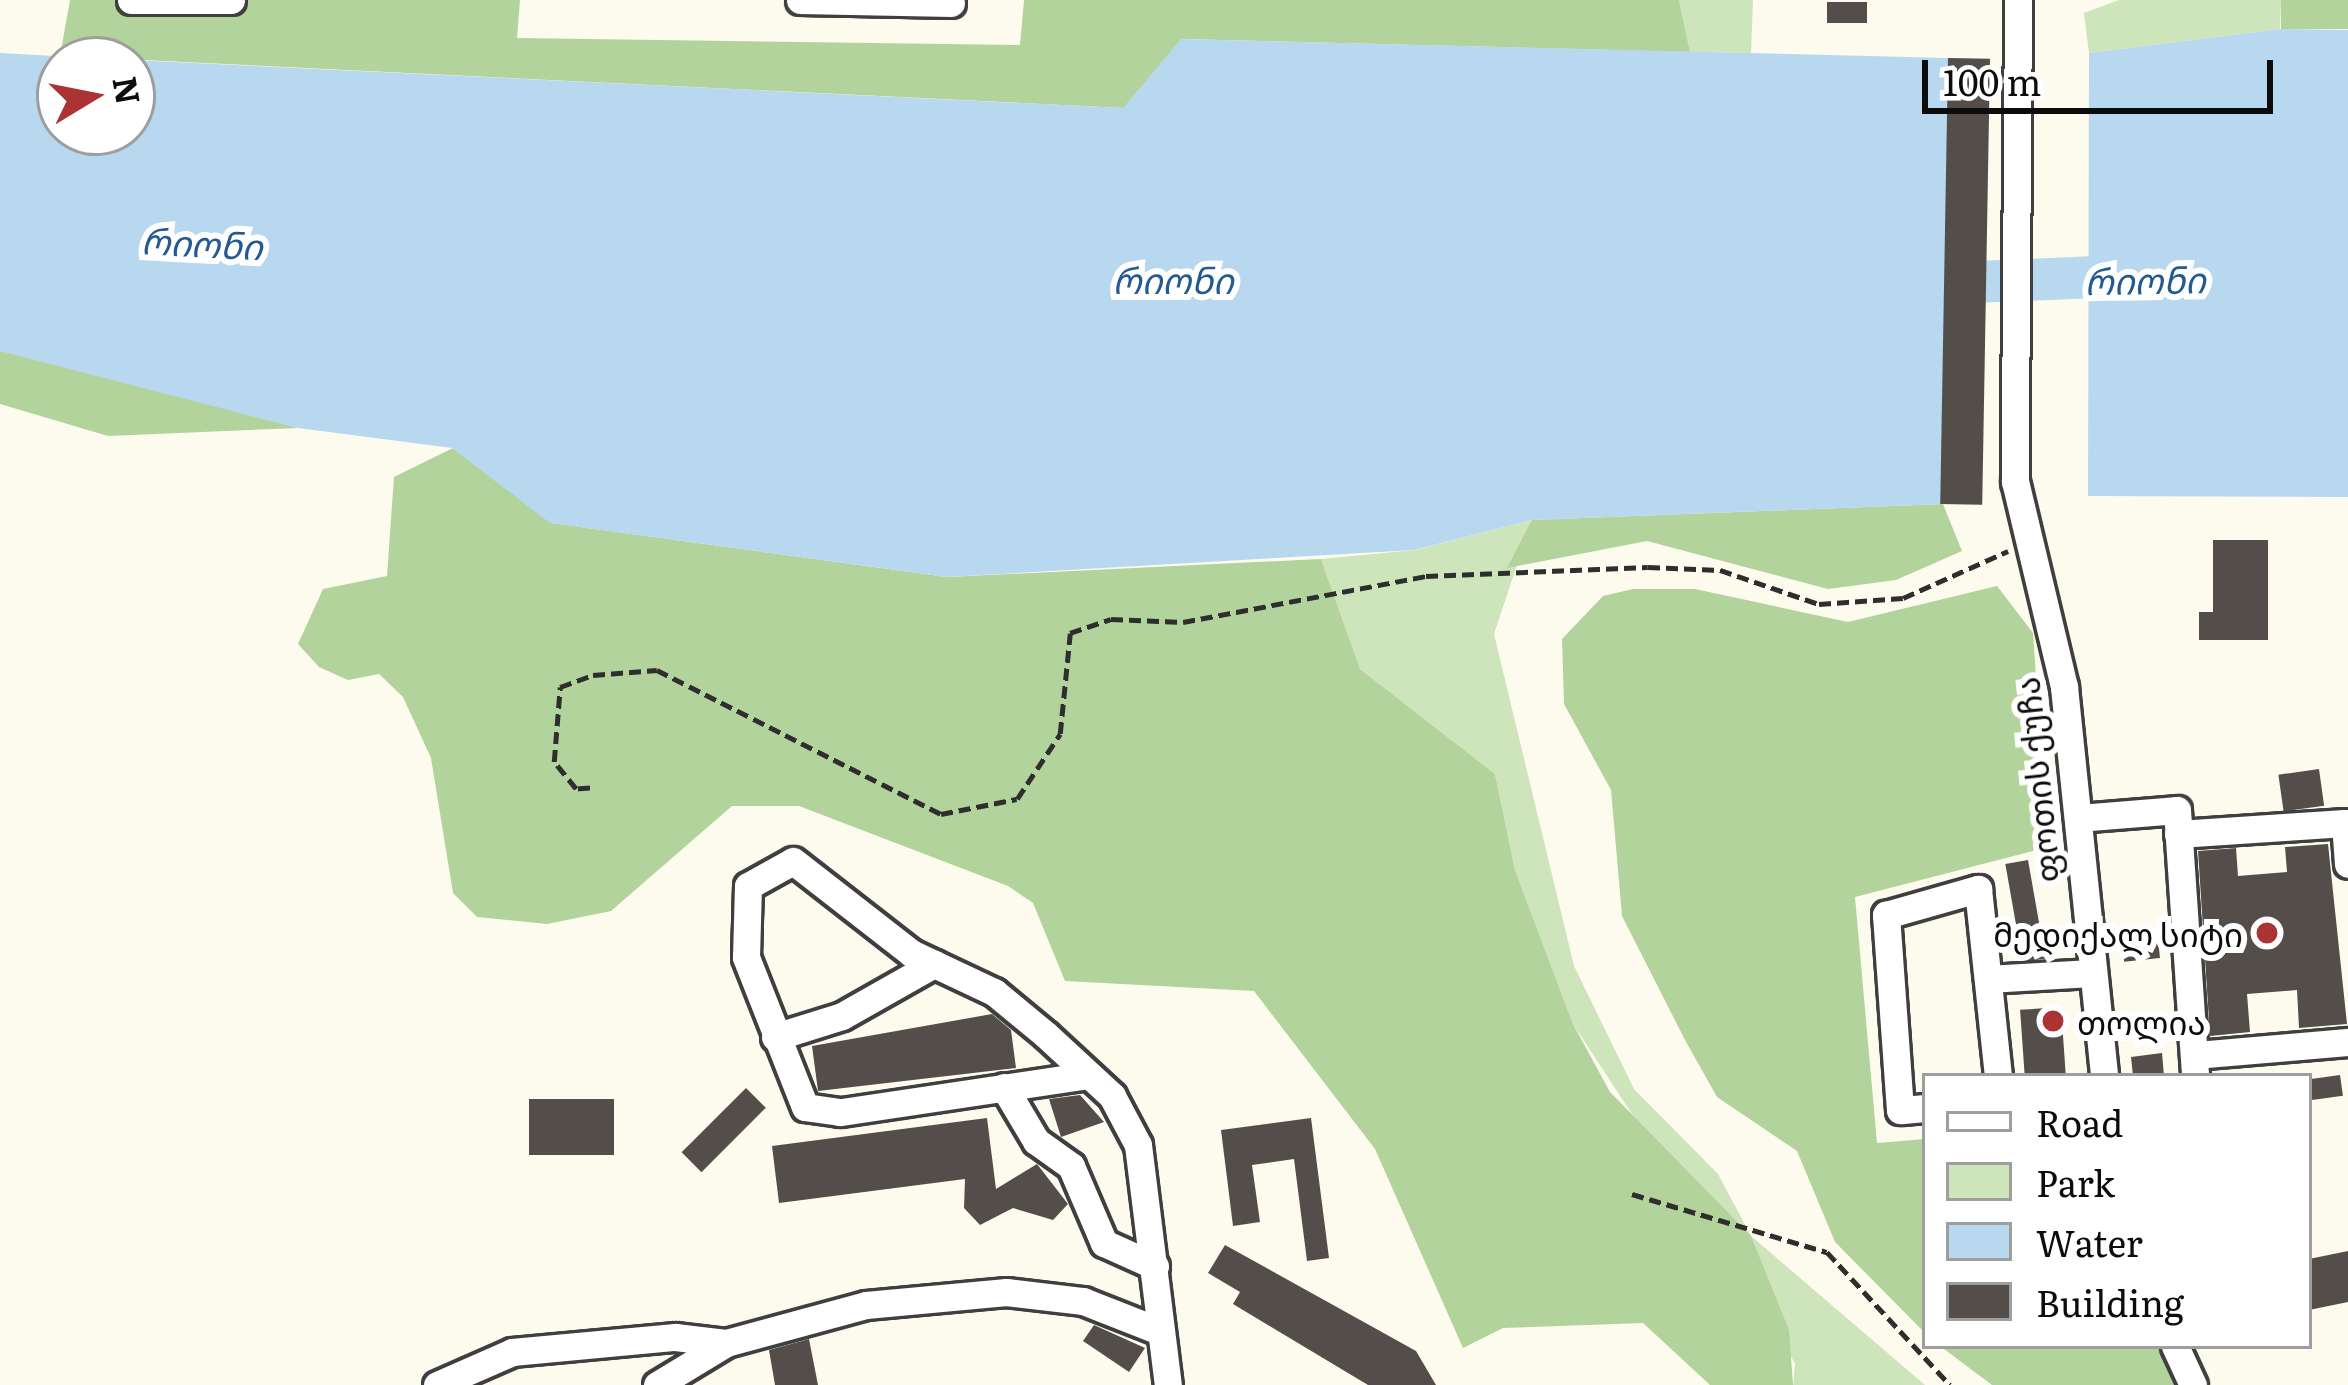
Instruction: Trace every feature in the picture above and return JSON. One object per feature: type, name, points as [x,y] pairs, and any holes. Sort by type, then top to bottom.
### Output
[{"type":"street","points":[[131,0],[231,0]]},
{"type":"street","points":[[800,0],[951,3]]},
{"type":"street","name":"ფოთის ქუჩა","points":[[2018,0],[2015,481],[2064,687],[2104,1073]]},
{"type":"street","points":[[2078,818],[2176,810],[2196,1066],[2348,1042]]},
{"type":"street","points":[[2178,834],[2345,823],[2348,864]]},
{"type":"street","points":[[1089,1075],[805,1107],[746,957],[748,886],[793,861],[934,964],[994,992],[1089,1075],[1138,1145],[1168,1385]]},
{"type":"street","points":[[1922,1108],[1900,1111],[1886,914],[1978,889],[1997,1073]]},
{"type":"street","points":[[776,1037],[842,1016],[934,964]]},
{"type":"street","points":[[1988,979],[2091,973]]},
{"type":"street","points":[[1004,1088],[1036,1141],[1071,1166],[1104,1243],[1155,1266]]},
{"type":"street","points":[[657,1385],[726,1343],[866,1305],[1006,1292],[1083,1301],[1159,1331]]},
{"type":"street","points":[[437,1385],[512,1352],[675,1337],[726,1343]]},
{"type":"street","points":[[2176,1349],[2193,1385]]},
{"type":"path","points":[[590,788],[576,789],[554,762],[560,687],[593,676],[657,670],[940,814],[1017,799],[1060,734],[1070,633],[1111,619],[1183,622],[1426,576],[1648,567],[1720,570],[1819,604],[1903,598],[2002,558],[2027,528]]},
{"type":"path","points":[[1632,1194],[1827,1252],[1949,1385]]},
{"type":"green space","points":[[70,0],[520,0],[517,38],[1020,45],[1024,0],[1679,0],[1690,52],[1182,39],[1124,108],[156,61],[156,36],[64,36]]},
{"type":"green space","points":[[1679,0],[1753,0],[1751,53],[1690,52]]},
{"type":"green space","points":[[2119,0],[2281,0],[2280,29],[2089,53],[2084,13]]},
{"type":"green space","points":[[2281,0],[2348,0],[2348,29],[2281,29]]},
{"type":"green space","points":[[0,351],[298,428],[108,436],[0,404]]},
{"type":"green space","points":[[453,448],[551,523],[947,577],[1321,559],[1360,669],[1495,774],[1515,870],[1573,1024],[1610,1092],[1751,1236],[1789,1330],[1793,1385],[1710,1385],[1643,1323],[1503,1328],[1463,1348],[1375,1149],[1254,991],[1065,981],[1033,903],[1008,886],[799,806],[732,806],[611,911],[547,924],[477,917],[453,893],[431,758],[403,697],[379,674],[348,680],[319,667],[298,644],[323,589],[387,576],[394,477]]},
{"type":"green space","points":[[1943,504],[1962,551],[1896,580],[1828,589],[1647,541],[1507,568],[1532,520]]},
{"type":"green space","points":[[1532,520],[1494,634],[1574,966],[1634,1089],[1718,1174],[1751,1236],[1925,1385],[1793,1385],[1795,1363],[1573,1024],[1515,870],[1495,774],[1360,669],[1321,559],[1415,550]]},
{"type":"green space","points":[[1997,586],[2033,633],[2048,847],[1855,897],[1877,1143],[1922,1139],[1922,1330],[1835,1242],[1797,1151],[1717,1097],[1622,916],[1611,790],[1564,704],[1562,639],[1603,596],[1633,589],[1695,589],[1848,622]]},
{"type":"green space","points":[[1944,1349],[2171,1349],[2189,1385],[1992,1385]]},
{"type":"water","points":[[2280,29],[2348,30],[2348,497],[2088,496],[2089,53]]},
{"type":"water","points":[[1181,39],[1948,58],[1943,504],[1532,520],[1414,550],[947,577],[550,523],[452,448],[298,428],[0,351],[0,53],[36,55],[36,156],[156,156],[156,61],[1123,108]]},
{"type":"building","points":[[1827,2],[1867,2],[1867,23],[1827,23]]},
{"type":"building","points":[[1948,58],[1990,59],[1982,505],[1940,504]]},
{"type":"building","points":[[2213,540],[2268,540],[2268,640],[2199,640],[2199,612],[2213,612]]},
{"type":"building","points":[[2319,769],[2324,806],[2284,811],[2278,775]]},
{"type":"building","name":"მედიქალ სიტი","points":[[2328,844],[2347,1024],[2299,1028],[2297,990],[2247,994],[2250,1032],[2210,1036],[2198,851],[2236,848],[2238,876],[2287,872],[2285,847]]},
{"type":"building","points":[[2028,860],[2045,958],[2023,962],[2005,864]]},
{"type":"building","points":[[2158,939],[2160,958],[2124,962],[2122,943]]},
{"type":"building","points":[[2061,1007],[2066,1073],[2025,1073],[2020,1010]]},
{"type":"building","points":[[992,1014],[1011,1030],[1016,1068],[818,1091],[812,1046]]},
{"type":"building","points":[[2162,1053],[2164,1073],[2133,1073],[2131,1057]]},
{"type":"building","points":[[2340,1075],[2343,1096],[2312,1100],[2312,1079]]},
{"type":"building","points":[[746,1088],[766,1108],[701,1172],[682,1152]]},
{"type":"building","points":[[1080,1095],[1104,1122],[1061,1137],[1049,1099]]},
{"type":"building","points":[[529,1099],[614,1099],[614,1155],[529,1155]]},
{"type":"building","points":[[987,1118],[996,1189],[1037,1164],[1068,1204],[1053,1220],[1013,1208],[980,1225],[964,1208],[965,1179],[779,1203],[772,1146]]},
{"type":"building","points":[[1311,1118],[1329,1258],[1307,1261],[1294,1159],[1252,1165],[1260,1222],[1233,1226],[1221,1130]]},
{"type":"building","points":[[1225,1245],[1416,1351],[1436,1385],[1368,1385],[1233,1304],[1240,1292],[1208,1273]]},
{"type":"building","points":[[2348,1251],[2348,1302],[2312,1309],[2312,1258]]},
{"type":"building","points":[[1094,1325],[1145,1348],[1129,1372],[1083,1341]]},
{"type":"building","points":[[809,1339],[818,1385],[775,1385],[769,1350]]},
{"type":"waterway","name":"რიონი","points":[[1929,284],[2143,275]]},
{"type":"place","name":"მედიქალ სიტი","points":[[2267,933]]},
{"type":"place","name":"თოლია","points":[[2053,1021]]}]
